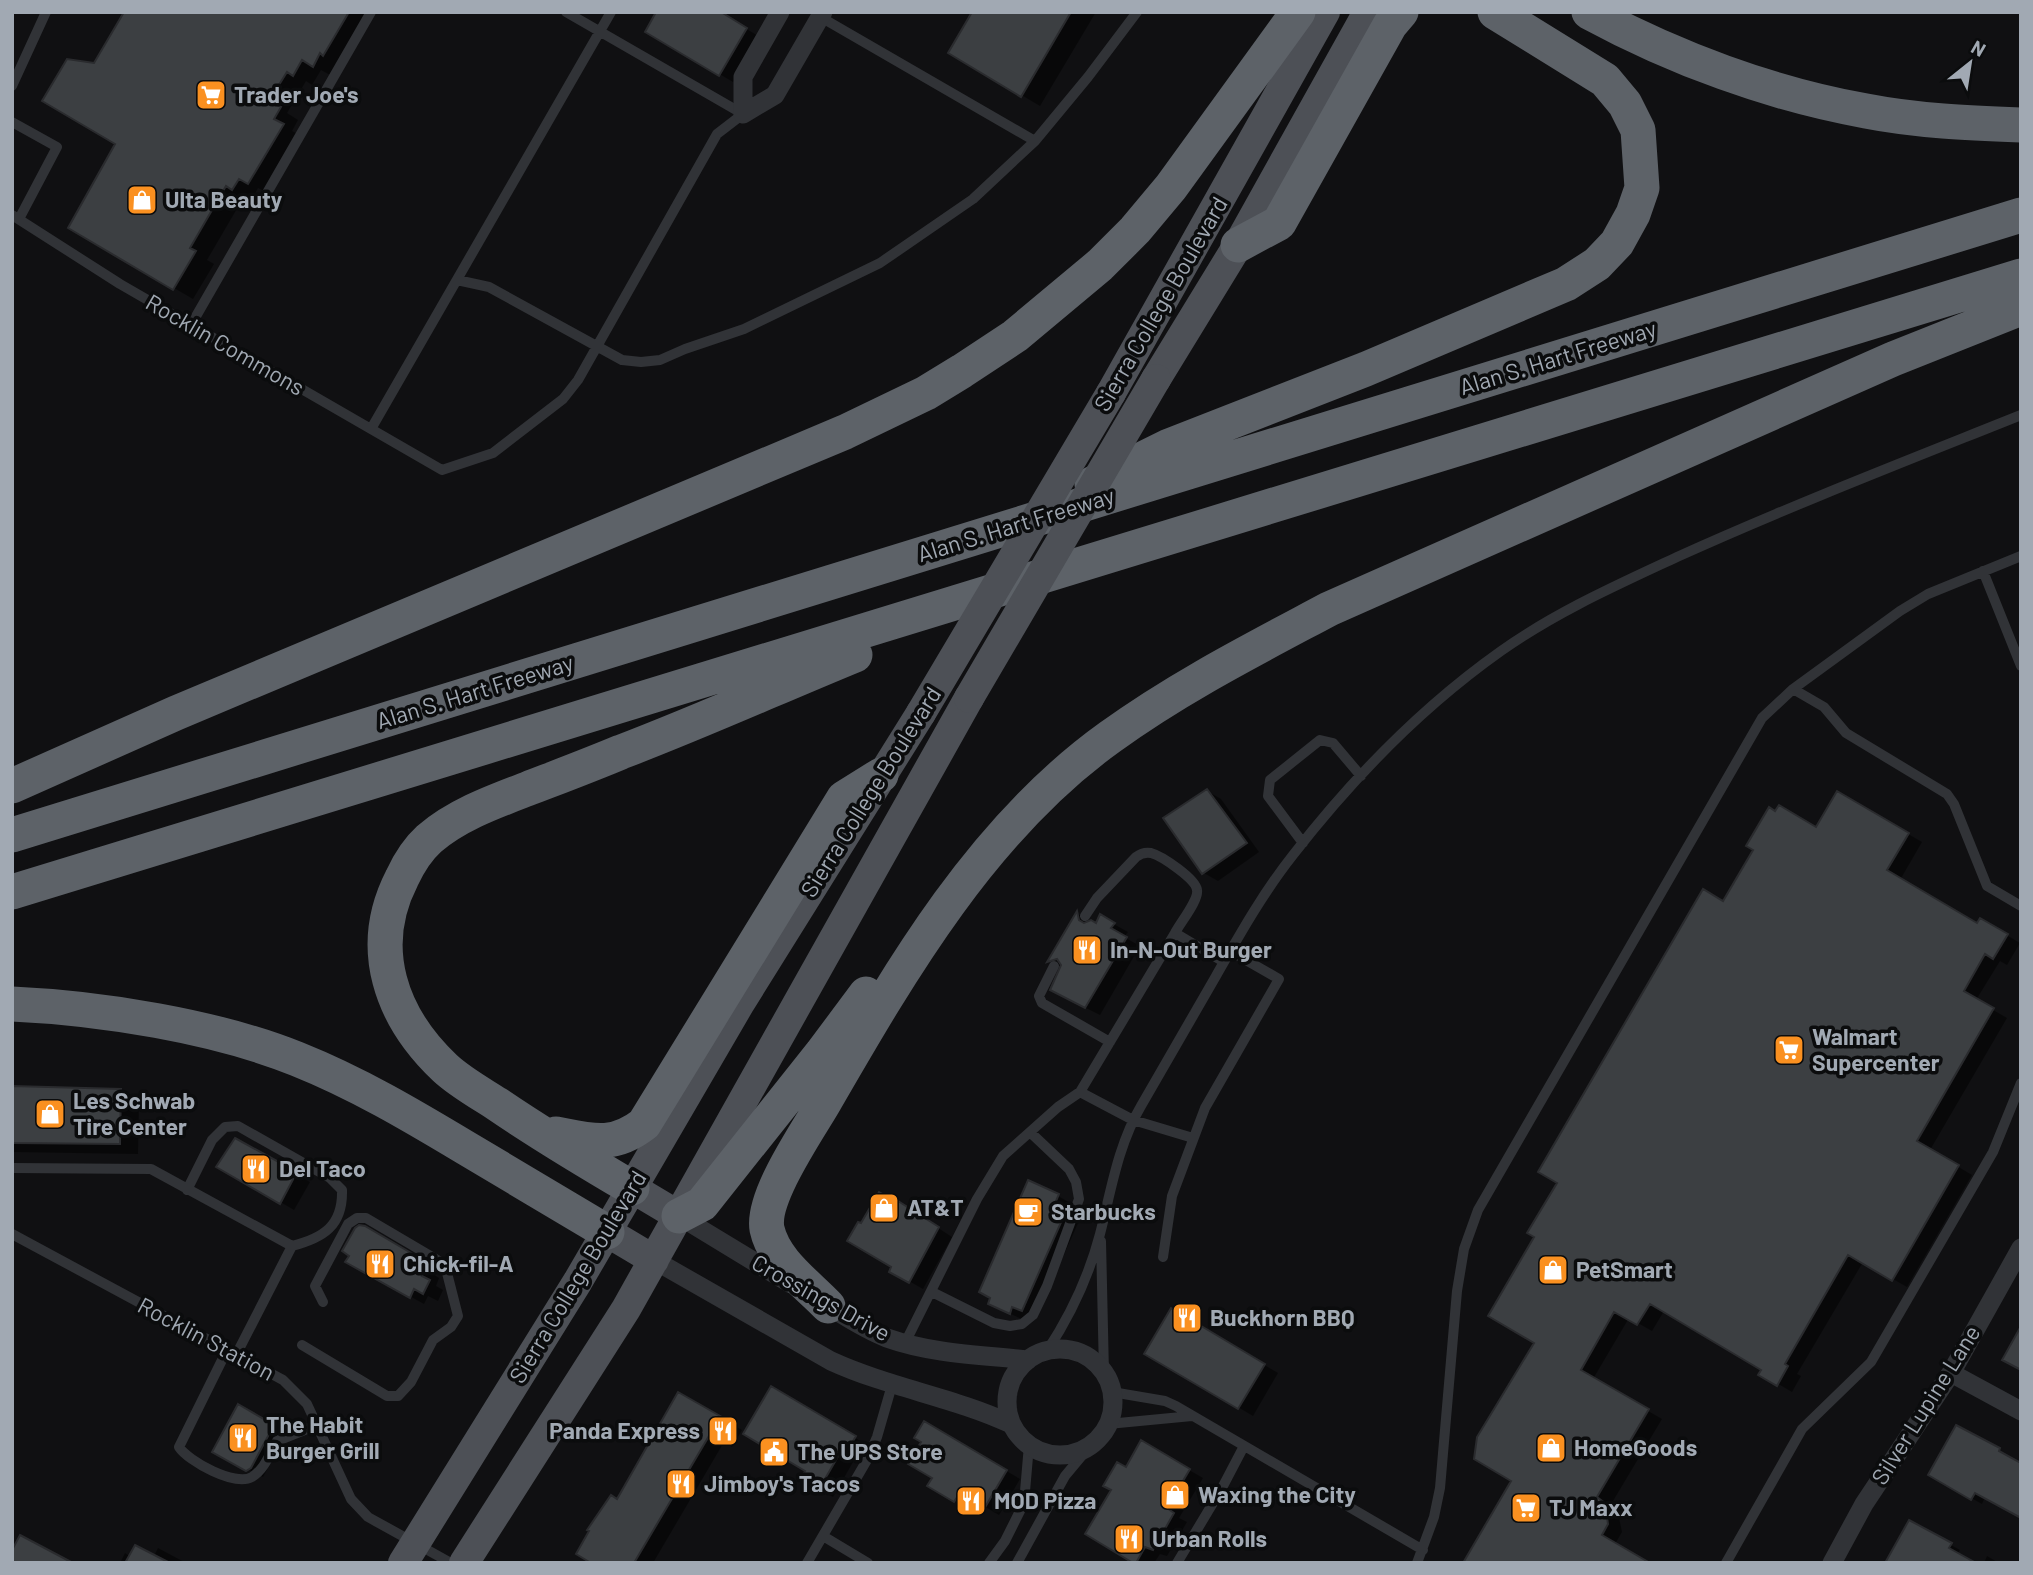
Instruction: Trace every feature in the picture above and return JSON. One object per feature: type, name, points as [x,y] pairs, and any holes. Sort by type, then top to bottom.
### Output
[{"type":"highway","points":[[12,786],[176,713],[845,432],[926,393],[1015,336],[1100,265],[1126,239],[1171,187],[1298,12]]},
{"type":"highway","points":[[1238,245],[1279,223],[1390,25],[1401,12]]},
{"type":"highway","points":[[1005,528],[1169,446],[1366,369],[1566,284],[1597,264],[1617,243],[1633,214],[1642,188],[1638,130],[1625,104],[1605,80],[1495,12]]},
{"type":"highway","points":[[1589,12],[1626,32],[1705,64],[1766,86],[1818,100],[1866,111],[1931,120],[2021,125]]},
{"type":"highway","name":"Alan S. Hart Freeway","points":[[12,835],[2021,215]]},
{"type":"highway","points":[[12,892],[2021,276]]},
{"type":"highway","points":[[828,1306],[775,1252],[767,1228],[766,1211],[776,1186],[922,940],[999,838],[1049,789],[1108,738],[1238,656],[1329,609],[1893,359],[2021,308]]},
{"type":"highway","points":[[632,1188],[533,1128],[447,1071],[407,1024],[392,992],[386,962],[385,928],[391,898],[406,870],[427,841],[479,808],[631,748],[1039,578]]},
{"type":"highway","points":[[533,1128],[602,1142],[623,1138],[644,1124],[844,798],[881,775]]},
{"type":"highway","points":[[679,1216],[702,1205],[822,1054],[939,895],[976,852],[999,838]]},
{"type":"highway","points":[[12,1004],[96,1011],[150,1021],[251,1044],[296,1058],[397,1107],[607,1232]]},
{"type":"main road","name":"Sierra College Boulevard","points":[[410,1553],[607,1232],[740,1003],[921,713],[1111,393],[1325,12]]},
{"type":"main road","name":"Sierra College Boulevard","points":[[464,1563],[626,1309],[969,698],[1238,245],[1368,12]]},
{"type":"main road","name":"Crossings Drive","points":[[632,1188],[679,1216]]},
{"type":"main road","points":[[607,1232],[654,1260]]},
{"type":"street","points":[[743,114],[743,77],[780,12]]},
{"type":"street","points":[[743,114],[775,95],[818,14]]},
{"type":"street","name":"Crossings Drive","points":[[679,1216],[860,1325],[888,1338],[928,1349],[1028,1360]]},
{"type":"street","name":"Silver Lupine Lane","points":[[1832,1563],[1864,1504],[1951,1373],[2021,1248]]},
{"type":"street","name":"Crossings Drive","points":[[654,1260],[831,1362],[892,1385],[978,1408],[1011,1423]]},
{"type":"street","points":[[1063,1349],[1079,1353],[1093,1361],[1104,1373],[1112,1392],[1112,1408],[1104,1432],[1090,1446],[1075,1453],[1060,1455],[1029,1446],[1011,1423],[1007,1406],[1009,1388],[1016,1373],[1028,1360],[1047,1351],[1063,1349]]},
{"type":"street","points":[[1951,1373],[2021,1411]]},
{"type":"lane","points":[[12,86],[46,12]]},
{"type":"lane","points":[[191,325],[371,12]]},
{"type":"lane","points":[[566,12],[743,114],[717,134],[597,345]]},
{"type":"lane","points":[[371,429],[611,12]]},
{"type":"lane","points":[[457,280],[489,287],[622,360],[660,360],[744,329],[880,263],[973,199],[1035,141],[1137,12]]},
{"type":"lane","points":[[818,14],[1035,141]]},
{"type":"lane","points":[[12,122],[57,147],[16,217]]},
{"type":"lane","name":"Rocklin Commons","points":[[16,217],[120,284],[442,470],[493,453],[531,425],[563,399],[578,380],[597,345]]},
{"type":"lane","points":[[1047,1351],[1063,1326],[1091,1263],[1108,1195],[1133,1120],[1258,902],[1303,843],[1361,776],[1409,727],[1502,650],[1555,616],[1615,585],[1735,530],[2021,415]]},
{"type":"lane","points":[[1417,1563],[1434,1517],[1440,1488],[1457,1291],[1464,1249],[1478,1210],[1762,719],[1793,689],[1899,611],[1928,594],[2021,556]]},
{"type":"lane","points":[[1983,571],[2021,666]]},
{"type":"lane","points":[[1793,689],[1824,707],[1846,733],[1947,794],[1954,804],[1987,886],[2021,906]]},
{"type":"lane","points":[[1303,843],[1268,796],[1270,780],[1320,740],[1333,743],[1361,776]]},
{"type":"lane","points":[[905,1343],[977,1199],[1003,1156],[1058,1107],[1080,1092],[1197,896],[1197,887],[1191,877],[1151,853],[1142,854],[1097,898],[1086,916]]},
{"type":"lane","points":[[1175,933],[1224,962]]},
{"type":"lane","points":[[1163,1257],[1172,1196],[1205,1108],[1279,979],[1230,951]]},
{"type":"lane","points":[[1054,967],[1041,987],[1039,996],[1042,1003],[1110,1042]]},
{"type":"lane","points":[[1726,1563],[1802,1429],[1871,1362],[1993,1152],[2021,1083]]},
{"type":"lane","points":[[1080,1092],[1133,1120],[1193,1138]]},
{"type":"lane","points":[[12,1168],[151,1169],[187,1190],[292,1246],[326,1234],[342,1204],[342,1190],[330,1178],[238,1126],[225,1127],[212,1140],[187,1190]]},
{"type":"lane","points":[[932,1292],[994,1322],[1010,1326],[1022,1324],[1033,1315],[1047,1286],[1079,1199],[1076,1182],[1069,1169],[1031,1133]]},
{"type":"lane","points":[[302,1345],[387,1396],[398,1396],[411,1382],[433,1340],[451,1327],[458,1315],[446,1269],[439,1261],[366,1218],[357,1218],[348,1224],[315,1286],[323,1302]]},
{"type":"lane","points":[[1100,1233],[1104,1373]]},
{"type":"lane","name":"Rocklin Station","points":[[12,1234],[283,1380],[307,1404],[351,1499],[410,1553],[451,1563]]},
{"type":"lane","points":[[292,1246],[179,1447],[184,1454],[218,1473],[236,1480],[250,1479],[263,1468],[277,1441],[317,1425]]},
{"type":"lane","points":[[807,1563],[867,1460],[877,1437],[892,1385]]},
{"type":"lane","points":[[1112,1392],[1165,1401],[1423,1550]]},
{"type":"lane","points":[[1108,1424],[1192,1416]]},
{"type":"lane","points":[[989,1563],[1006,1541],[1024,1503],[1029,1446]]},
{"type":"lane","points":[[1017,1563],[1065,1476],[1090,1446]]},
{"type":"lane","points":[[1177,1563],[1244,1446]]},
{"type":"lane","points":[[823,1536],[869,1563]]},
{"type":"building","points":[[124,12],[349,12],[323,56],[320,53],[313,67],[302,60],[293,76],[287,72],[269,101],[281,107],[274,119],[284,124],[248,184],[239,179],[232,190],[226,186],[190,248],[196,251],[173,290],[68,228],[115,144],[42,101],[67,59],[94,63]]},
{"type":"building","points":[[656,12],[721,12],[747,28],[719,76],[645,32]]},
{"type":"building","points":[[972,12],[1071,12],[1021,97],[948,53]]},
{"type":"building","points":[[1207,789],[1247,843],[1202,874],[1163,818]]},
{"type":"building","name":"Walmart Supercenter","points":[[1837,791],[1909,833],[1887,870],[1977,923],[1980,918],[2008,934],[1993,959],[1985,954],[1964,991],[1994,1008],[1917,1141],[1959,1165],[1892,1281],[1848,1255],[1785,1364],[1788,1366],[1777,1386],[1758,1375],[1761,1370],[1650,1304],[1637,1325],[1614,1312],[1581,1370],[1649,1409],[1597,1497],[1605,1503],[1608,1524],[1602,1535],[1650,1563],[1463,1563],[1511,1481],[1474,1459],[1477,1437],[1534,1343],[1488,1316],[1534,1237],[1527,1233],[1557,1183],[1538,1172],[1703,889],[1723,901],[1753,850],[1746,846],[1769,807],[1775,811],[1779,805],[1816,827]]},
{"type":"building","name":"In-N-Out Burger","points":[[1077,911],[1079,920],[1084,923],[1091,920],[1096,923],[1100,914],[1115,923],[1111,928],[1127,937],[1085,1008],[1050,990],[1061,965],[1057,959],[1047,962]]},
{"type":"building","points":[[12,1086],[121,1089],[120,1144],[12,1143]]},
{"type":"building","name":"Del Taco","points":[[235,1138],[297,1172],[280,1204],[216,1167]]},
{"type":"building","points":[[1028,1180],[1059,1194],[1054,1206],[1066,1211],[1022,1311],[1012,1307],[1010,1314],[988,1304],[990,1298],[979,1292]]},
{"type":"building","points":[[879,1192],[939,1227],[909,1283],[889,1272],[891,1267],[847,1241]]},
{"type":"building","points":[[359,1225],[423,1260],[420,1265],[427,1268],[422,1276],[430,1280],[423,1294],[414,1289],[410,1298],[345,1262],[349,1256],[342,1251]]},
{"type":"building","points":[[1171,1308],[1265,1364],[1238,1409],[1144,1354]]},
{"type":"building","points":[[2021,1326],[2021,1370],[2002,1360]]},
{"type":"building","points":[[771,1386],[856,1436],[845,1455],[840,1453],[818,1491],[800,1479],[805,1471],[743,1434]]},
{"type":"building","points":[[678,1392],[729,1421],[717,1441],[709,1436],[634,1563],[591,1563],[576,1554],[589,1531],[587,1530],[611,1495],[617,1499]]},
{"type":"building","name":"The Habit Burger Grill","points":[[238,1404],[274,1425],[251,1468],[246,1471],[212,1452]]},
{"type":"building","points":[[924,1421],[1007,1470],[984,1509],[959,1494],[954,1502],[927,1486],[932,1478],[908,1464],[921,1442],[914,1438]]},
{"type":"building","points":[[1956,1425],[2000,1448],[1999,1451],[2021,1463],[2021,1518],[1975,1493],[1971,1500],[1928,1475]]},
{"type":"building","points":[[1141,1440],[1190,1469],[1167,1508],[1174,1513],[1153,1550],[1145,1547],[1136,1563],[1133,1563],[1085,1534],[1111,1490],[1103,1486],[1117,1462],[1126,1467]]},
{"type":"building","points":[[1909,1520],[1952,1543],[1949,1548],[1976,1563],[1885,1563]]},
{"type":"building","points":[[20,1535],[73,1563],[12,1563],[12,1550]]},
{"type":"building","points":[[135,1545],[170,1563],[125,1563]]},
{"type":"place","name":"Trader Joe's","points":[[211,95]]},
{"type":"place","name":"Ulta Beauty","points":[[142,200]]},
{"type":"place","name":"In-N-Out Burger","points":[[1087,950]]},
{"type":"place","name":"Walmart Supercenter","points":[[1789,1050]]},
{"type":"place","name":"Les Schwab Tire Center","points":[[50,1114]]},
{"type":"place","name":"Del Taco","points":[[256,1169]]},
{"type":"place","name":"AT&T","points":[[884,1208]]},
{"type":"place","name":"Starbucks","points":[[1028,1212]]},
{"type":"place","name":"Chick-fil-A","points":[[380,1264]]},
{"type":"place","name":"PetSmart","points":[[1553,1270]]},
{"type":"place","name":"Buckhorn BBQ","points":[[1187,1318]]},
{"type":"place","name":"Panda Express","points":[[723,1431]]},
{"type":"place","name":"The Habit Burger Grill","points":[[243,1438]]},
{"type":"place","name":"HomeGoods","points":[[1551,1448]]},
{"type":"place","name":"The UPS Store","points":[[774,1452]]},
{"type":"place","name":"Jimboy's Tacos","points":[[681,1484]]},
{"type":"place","name":"Waxing the City","points":[[1175,1495]]},
{"type":"place","name":"MOD Pizza","points":[[971,1501]]},
{"type":"place","name":"TJ Maxx","points":[[1526,1508]]},
{"type":"place","name":"Urban Rolls","points":[[1129,1539]]}]
